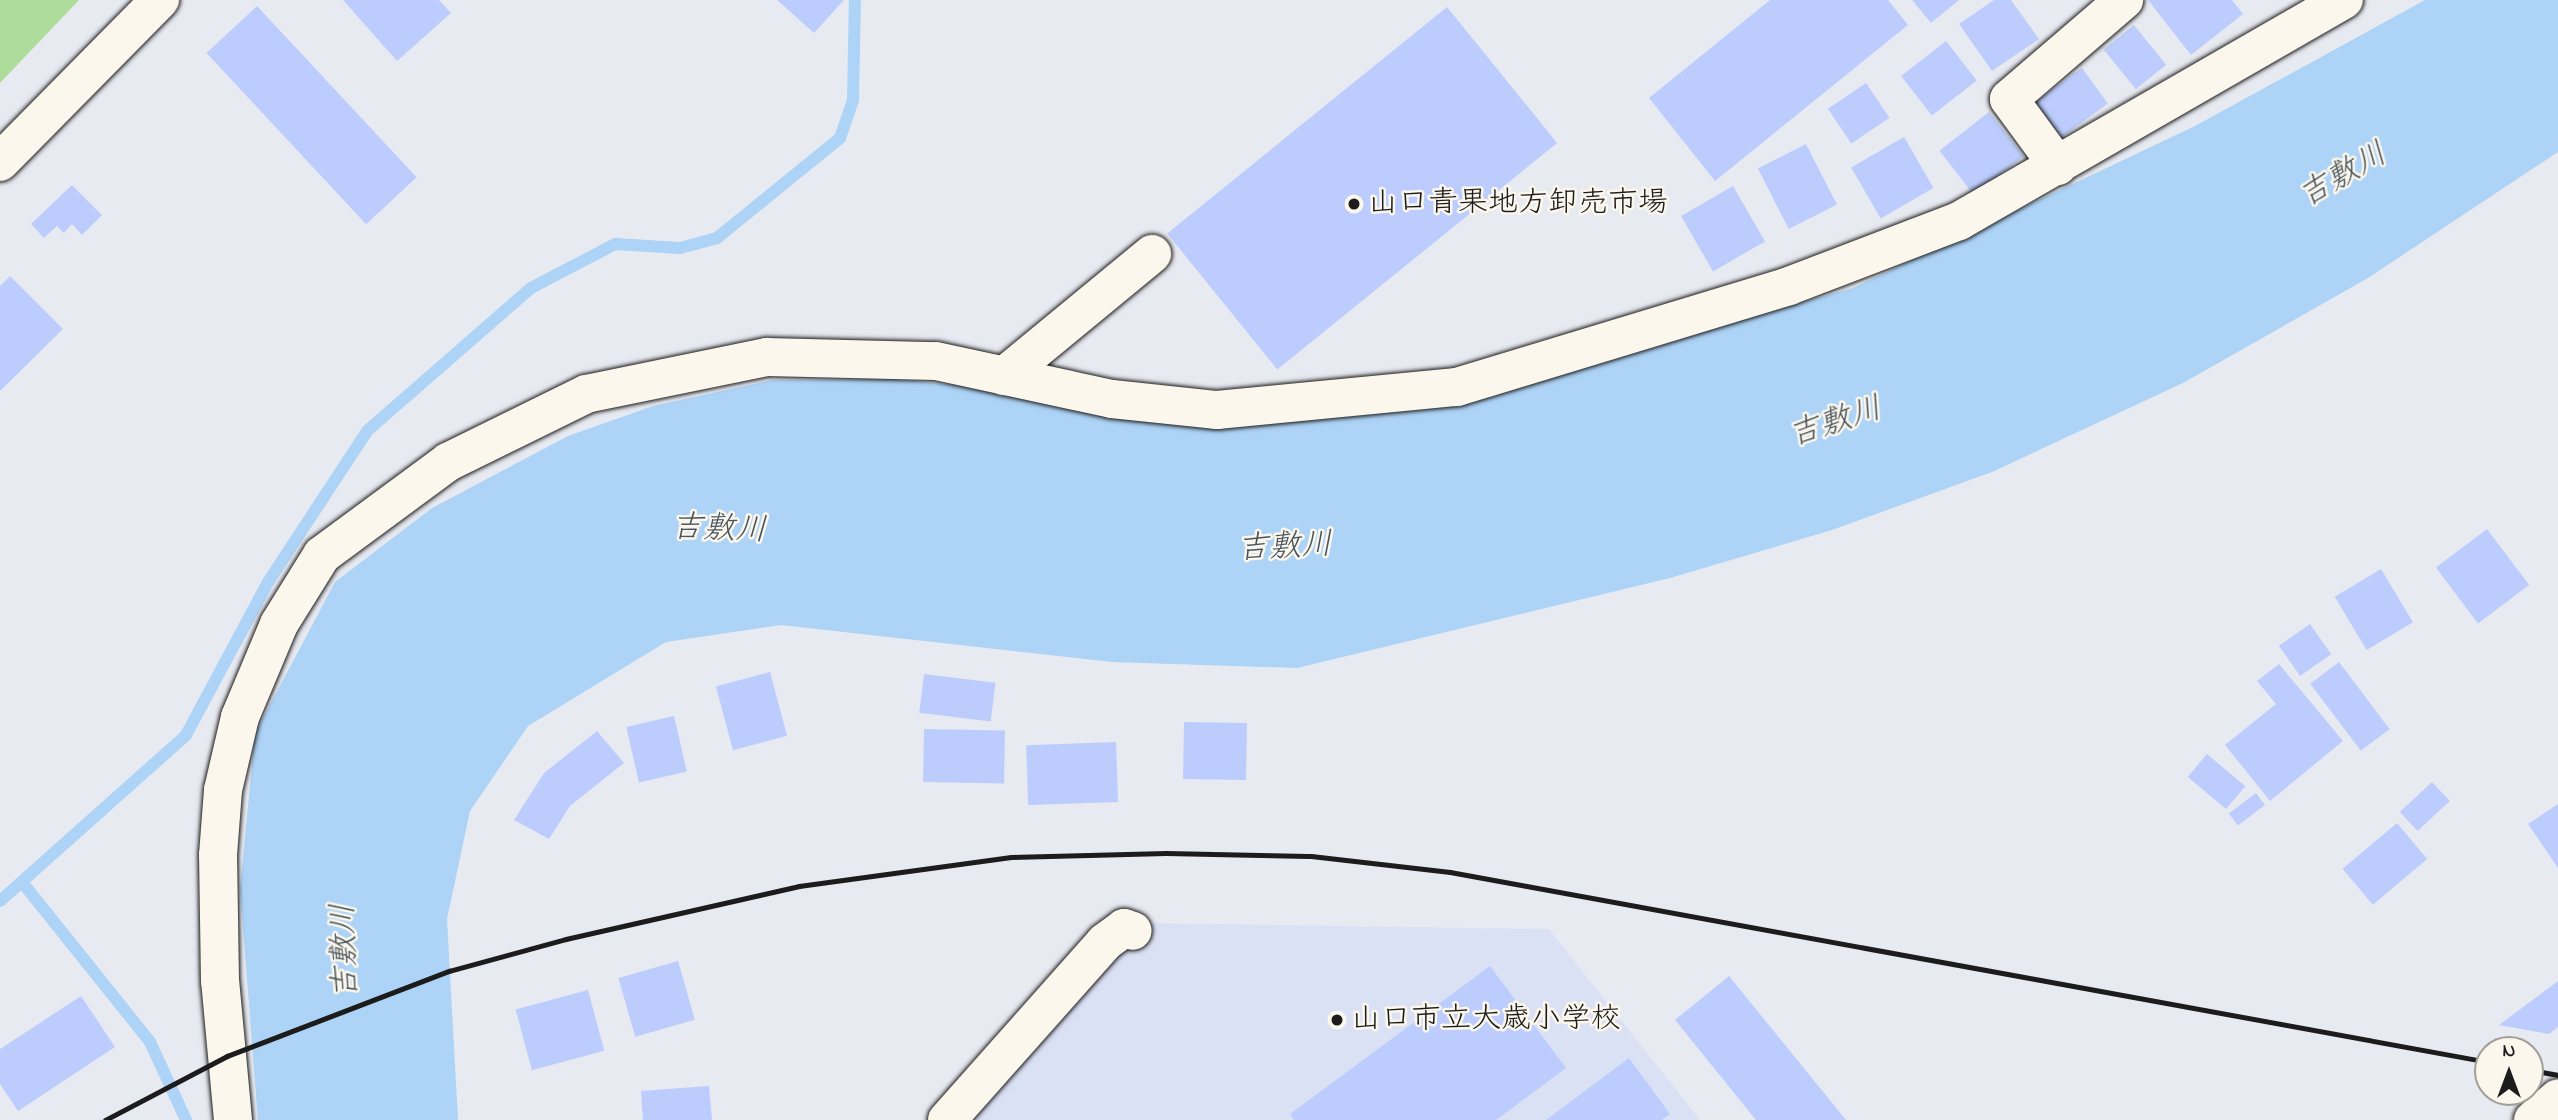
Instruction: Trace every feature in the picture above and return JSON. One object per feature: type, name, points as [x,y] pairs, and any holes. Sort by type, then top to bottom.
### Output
[{"type":"street","points":[[0,162],[160,0]]},
{"type":"street","points":[[2058,166],[2009,99],[2123,0]]},
{"type":"street","points":[[233,1120],[220,981],[223,790],[240,717],[278,624],[322,555],[448,462],[586,394],[767,358],[936,361],[1112,399],[1217,410],[1457,387],[1789,286],[1959,221],[2344,0]]},
{"type":"street","points":[[1004,376],[1152,254]]},
{"type":"street","points":[[947,1120],[1105,942],[1124,928],[1133,931]]},
{"type":"street","points":[[2533,1120],[2558,1098]]},
{"type":"shaded area","name":"山口市立大歳小学校","points":[[1140,923],[1549,929],[1700,1120],[962,1120]]},
{"type":"green space","points":[[0,0],[79,0],[0,83]]},
{"type":"water","name":"吉敷川","points":[[2425,0],[2558,0],[2558,152],[2368,278],[2183,383],[1992,472],[1832,530],[1670,578],[1297,668],[1112,662],[781,625],[666,642],[528,726],[470,811],[447,919],[458,1120],[258,1120],[240,890],[255,733],[335,582],[432,508],[568,436],[653,406],[772,380],[889,379],[1003,389],[1233,426],[1422,410],[1853,288],[2195,126]]},
{"type":"building","points":[[343,0],[439,0],[451,13],[397,61]]},
{"type":"building","points":[[777,0],[844,0],[814,33]]},
{"type":"building","points":[[1770,0],[1888,0],[1908,25],[1715,181],[1649,98]]},
{"type":"building","points":[[1912,0],[1959,0],[1931,23]]},
{"type":"building","points":[[1994,0],[2011,0],[2039,39],[1992,71],[1959,24]]},
{"type":"building","points":[[2148,0],[2232,0],[2243,14],[2191,55]]},
{"type":"building","points":[[257,6],[417,177],[366,224],[207,53]]},
{"type":"building","points":[[1447,7],[1557,143],[1277,370],[1167,234]]},
{"type":"building","points":[[2134,25],[2166,65],[2136,89],[2104,50]]},
{"type":"building","points":[[1946,41],[1977,80],[1932,115],[1901,76]]},
{"type":"building","points":[[2082,68],[2108,104],[2059,139],[2033,104]]},
{"type":"building","points":[[1866,83],[1889,118],[1851,144],[1828,109]]},
{"type":"building","points":[[1989,112],[2023,156],[1974,195],[1939,151]]},
{"type":"building","points":[[1904,137],[1934,188],[1881,219],[1851,168]]},
{"type":"building","points":[[1806,144],[1837,205],[1789,229],[1758,169]]},
{"type":"building","points":[[72,185],[102,215],[82,235],[72,224],[64,233],[57,226],[44,238],[31,224]]},
{"type":"building","points":[[1733,186],[1765,241],[1713,271],[1681,216]]},
{"type":"building","points":[[10,276],[63,329],[0,391],[0,286]]},
{"type":"building","points":[[2487,529],[2529,585],[2478,623],[2436,568]]},
{"type":"building","points":[[2381,569],[2413,622],[2367,650],[2335,597]]},
{"type":"building","points":[[2310,624],[2331,654],[2300,676],[2279,646]]},
{"type":"building","points":[[2339,662],[2390,729],[2361,751],[2310,684]]},
{"type":"building","points":[[2279,664],[2343,741],[2270,801],[2225,745],[2276,704],[2257,681]]},
{"type":"building","points":[[770,672],[787,736],[733,750],[716,686]]},
{"type":"building","points":[[924,674],[995,683],[991,721],[919,713]]},
{"type":"building","points":[[674,716],[687,772],[639,783],[626,727]]},
{"type":"building","points":[[1184,722],[1247,723],[1246,780],[1183,779]]},
{"type":"building","points":[[924,729],[1005,730],[1004,783],[923,782]]},
{"type":"building","points":[[597,731],[624,763],[570,806],[549,839],[514,820],[544,773]]},
{"type":"building","points":[[1116,742],[1118,802],[1028,805],[1026,745]]},
{"type":"building","points":[[2207,754],[2245,786],[2226,809],[2188,777]]},
{"type":"building","points":[[2432,782],[2450,801],[2418,831],[2400,812]]},
{"type":"building","points":[[2256,793],[2265,805],[2238,825],[2229,813]]},
{"type":"building","points":[[2558,804],[2558,868],[2528,824]]},
{"type":"building","points":[[2397,823],[2427,859],[2373,905],[2343,869]]},
{"type":"building","points":[[678,961],[695,1020],[635,1037],[618,978]]},
{"type":"building","points":[[1490,966],[1566,1068],[1496,1120],[1294,1120],[1290,1114]]},
{"type":"building","points":[[1729,976],[1846,1120],[1756,1120],[1675,1020]]},
{"type":"building","points":[[2558,981],[2558,1027],[2549,1034],[2499,1025]]},
{"type":"building","points":[[588,990],[604,1051],[532,1070],[516,1009]]},
{"type":"building","points":[[81,996],[115,1047],[18,1111],[0,1084],[0,1049]]},
{"type":"building","points":[[1629,1058],[1670,1114],[1662,1120],[1546,1120]]},
{"type":"building","points":[[709,1086],[712,1120],[643,1120],[641,1091]]},
{"type":"waterway","points":[[0,901],[186,735],[268,582],[367,431],[531,288],[615,244],[680,248],[717,238],[840,138],[853,100],[855,0]]},
{"type":"waterway","points":[[22,882],[150,1042],[186,1120]]},
{"type":"railway","points":[[105,1120],[227,1056],[449,971],[566,939],[799,886],[1011,857],[1166,853],[1311,856],[1450,872],[2474,1059]]},
{"type":"railway","points":[[2544,1072],[2558,1075]]},
{"type":"place","name":"山口青果地方卸売市場","points":[[1354,204]]},
{"type":"place","name":"山口市立大歳小学校","points":[[1337,1020]]}]
